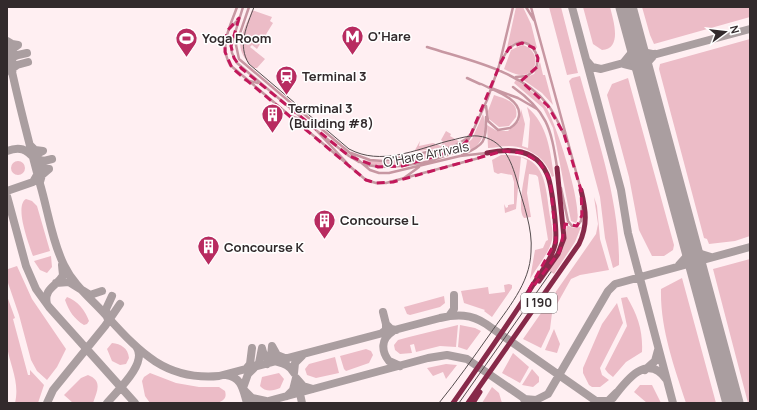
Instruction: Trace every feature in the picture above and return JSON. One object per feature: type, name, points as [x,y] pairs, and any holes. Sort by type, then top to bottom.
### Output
[{"type":"highway","points":[[487,153],[509,150],[528,154],[540,163],[550,180],[556,231],[556,245],[523,300]]},
{"type":"highway","points":[[523,300],[558,254],[563,243],[564,229],[557,168]]},
{"type":"highway","name":"I 190","points":[[468,403],[577,247],[586,222],[585,206],[581,190]]},
{"type":"highway","name":"I 190","points":[[453,403],[523,300]]},
{"type":"highway","points":[[473,403],[500,358]]},
{"type":"street","points":[[237,7],[225,40],[225,55],[232,68],[366,180],[376,183],[402,179],[479,158],[487,153]]},
{"type":"street","points":[[243,7],[232,38],[232,53],[241,68],[315,129],[358,162],[378,167],[395,167],[453,153],[464,145],[472,133],[487,100],[499,66],[509,48],[516,44],[527,44],[534,48],[538,58],[536,70],[527,76],[515,77]]},
{"type":"street","name":"O'Hare Arrivals","points":[[249,7],[237,39],[236,52],[242,62],[366,167],[379,173],[389,173],[460,156],[487,153]]},
{"type":"street","points":[[501,62],[513,7]]},
{"type":"street","points":[[526,7],[536,24]]},
{"type":"street","points":[[513,87],[532,102],[544,119],[552,137],[568,221],[574,226],[580,224],[582,218],[581,190],[531,7]]},
{"type":"street","points":[[228,30],[239,18]]},
{"type":"street","points":[[427,47],[515,77],[541,97],[548,106],[569,147]]},
{"type":"street","points":[[467,78],[528,103],[544,119]]},
{"type":"street","points":[[245,80],[260,83]]},
{"type":"street","points":[[481,84],[512,99],[519,111],[515,124],[505,130],[498,130],[491,126],[485,114]]},
{"type":"street","points":[[460,156],[477,148],[484,141],[487,100]]},
{"type":"street","points":[[288,116],[304,120]]},
{"type":"street","points":[[315,129],[356,172]]},
{"type":"street","points":[[350,153],[370,160],[383,161],[452,147],[458,145],[472,133]]},
{"type":"street","points":[[402,179],[421,166]]},
{"type":"highlighted area","points":[[239,18],[231,46],[234,58],[241,68],[349,156],[378,167],[402,166],[457,150],[469,139],[501,62],[509,48],[522,43],[534,48],[538,58],[537,67],[521,81],[548,106],[564,134],[581,190],[582,215],[577,226],[565,224],[560,251],[523,300],[556,241],[550,180],[540,163],[524,153],[503,151],[393,182],[376,183],[366,180],[232,68],[225,52],[225,40],[228,30]]},
{"type":"shaded area","points":[[516,7],[523,7],[531,24],[537,48],[523,42],[519,42],[507,48]]},
{"type":"shaded area","points":[[549,7],[561,7],[578,73],[567,75]]},
{"type":"shaded area","points":[[583,7],[610,7],[615,33],[613,45],[602,50],[593,44]]},
{"type":"shaded area","points":[[642,7],[750,7],[750,17],[654,44]]},
{"type":"shaded area","points":[[252,10],[272,17],[270,21],[273,23],[257,49],[252,45],[250,47],[265,59],[257,68],[254,68],[247,61],[242,54],[240,47],[242,34]]},
{"type":"shaded area","points":[[750,39],[750,236],[735,241],[709,244],[707,239],[704,238],[659,69],[660,64]]},
{"type":"shaded area","points":[[522,45],[528,47],[532,51],[536,60],[532,70],[522,75],[515,74],[504,69],[511,50]]},
{"type":"shaded area","points":[[540,62],[553,105],[542,93],[522,79],[534,74]]},
{"type":"shaded area","points":[[580,76],[612,193],[616,217],[619,265],[613,268],[605,238],[600,197],[569,81],[572,78]]},
{"type":"shaded area","points":[[628,78],[674,245],[673,250],[664,256],[652,256],[639,230],[629,177],[607,95],[612,84]]},
{"type":"shaded area","points":[[516,80],[537,96],[547,109],[557,131],[563,148],[577,203],[578,216],[576,223],[571,221],[553,128],[543,108],[514,83]]},
{"type":"shaded area","points":[[494,95],[511,102],[516,108],[516,117],[509,126],[499,127],[489,119],[488,111]]},
{"type":"shaded area","points":[[527,107],[540,122],[547,138],[554,176],[552,177],[546,164],[530,151],[509,146],[488,148],[487,125],[497,131],[508,131],[519,121],[521,109],[525,124],[522,146],[528,148],[530,119]]},
{"type":"shaded area","points":[[483,114],[485,124],[484,133],[477,146],[473,149],[414,166],[459,151],[472,139]]},
{"type":"shaded area","points":[[446,131],[451,134],[450,136],[460,142],[448,147],[418,151],[415,150],[420,141],[419,146],[433,143],[441,146],[443,142],[441,140]]},
{"type":"shaded area","points":[[462,144],[454,149],[427,159],[396,165],[382,166],[370,164],[362,160],[386,162],[452,148]]},
{"type":"shaded area","points":[[501,155],[515,155],[525,158],[533,163],[539,169],[546,187],[552,229],[552,240],[546,255],[530,279],[535,250],[543,248],[548,240],[538,177],[536,175],[529,174],[527,193],[531,217],[524,218],[521,207],[521,199],[527,160],[521,157],[516,209],[505,213],[504,204],[506,208],[508,205],[514,204],[514,182],[512,175],[501,173],[498,174],[494,172],[492,160]]},
{"type":"shaded area","points":[[15,161],[21,161],[25,165],[25,171],[21,175],[15,175],[11,171],[11,165]]},
{"type":"shaded area","points":[[594,197],[597,206],[600,239],[609,270],[580,275],[571,279],[552,313],[550,329],[541,348],[523,339],[596,234],[598,224]]},
{"type":"shaded area","points":[[26,199],[32,201],[37,206],[50,251],[33,256],[26,235],[21,209]]},
{"type":"shaded area","points":[[567,225],[573,228],[581,227],[575,242],[554,274],[549,271],[564,246]]},
{"type":"shaded area","points":[[51,256],[52,267],[47,273],[40,270],[34,261]]},
{"type":"shaded area","points":[[750,259],[750,403],[748,403],[713,269]]},
{"type":"shaded area","points":[[17,266],[32,299],[66,349],[57,367],[47,380],[37,371],[31,360],[19,315],[7,280],[8,269]]},
{"type":"shaded area","points":[[682,278],[716,403],[686,403],[669,347],[661,304],[661,289]]},
{"type":"shaded area","points":[[504,285],[512,285],[512,288],[492,317],[484,311],[485,310],[464,303],[461,291],[488,287],[489,294],[505,292]]},
{"type":"shaded area","points":[[7,296],[15,318],[13,319],[28,375],[30,375],[30,370],[44,385],[38,403],[15,403],[15,381],[6,340]]},
{"type":"shaded area","points":[[444,296],[445,303],[440,307],[410,315],[407,314],[404,307]]},
{"type":"shaded area","points":[[67,297],[78,303],[89,321],[87,324],[84,325],[72,314],[65,300]]},
{"type":"shaded area","points":[[627,297],[639,324],[642,337],[642,352],[626,362],[613,377],[605,369],[627,326],[621,298]]},
{"type":"shaded area","points":[[617,303],[623,323],[600,368],[602,375],[609,380],[600,387],[592,387],[589,385],[583,373],[583,368],[602,324]]},
{"type":"shaded area","points":[[458,325],[456,347],[440,346],[416,352],[414,344],[410,345],[412,353],[400,354],[395,350],[394,345],[398,340]]},
{"type":"shaded area","points":[[460,325],[475,328],[481,331],[467,350],[458,347]]},
{"type":"shaded area","points":[[554,329],[560,344],[557,353],[545,350]]},
{"type":"shaded area","points":[[112,343],[118,344],[126,349],[129,358],[126,364],[120,365],[112,361],[107,349]]},
{"type":"shaded area","points":[[366,349],[371,351],[373,355],[369,363],[346,371],[344,369],[340,356]]},
{"type":"shaded area","points":[[513,353],[529,367],[520,383],[502,373]]},
{"type":"shaded area","points":[[335,357],[339,373],[316,378],[307,375],[305,369],[309,364]]},
{"type":"shaded area","points":[[446,364],[457,365],[446,379],[443,372],[433,376],[427,368]]},
{"type":"shaded area","points":[[532,369],[539,377],[539,382],[533,387],[522,385]]},
{"type":"shaded area","points":[[150,373],[176,383],[199,387],[219,387],[225,391],[225,397],[218,403],[150,403],[145,396],[142,381],[144,377]]},
{"type":"shaded area","points":[[279,373],[284,379],[280,388],[269,390],[260,386],[262,377]]},
{"type":"shaded area","points":[[88,375],[96,380],[98,387],[93,403],[73,403],[64,395],[81,378]]},
{"type":"shaded area","points":[[640,385],[652,385],[661,403],[647,403],[634,392]]},
{"type":"shaded area","points":[[492,387],[499,393],[502,403],[482,403]]},
{"type":"taxiway","points":[[572,7],[621,190],[628,233],[673,403]]},
{"type":"taxiway","points":[[587,61],[592,67],[601,69],[750,29]]},
{"type":"taxiway","points":[[624,62],[633,51],[634,38]]},
{"type":"taxiway","points":[[634,39],[642,50],[653,54]]},
{"type":"taxiway","points":[[7,41],[18,45],[13,48],[9,57],[11,63],[17,65],[13,68],[12,73]]},
{"type":"taxiway","points":[[7,48],[22,116],[50,226],[64,265],[77,284],[128,338],[140,350],[167,368],[182,373],[199,376],[219,376],[440,318],[464,316],[475,318],[486,324],[596,401],[608,401],[616,393]]},
{"type":"taxiway","points":[[7,50],[12,55],[18,55],[13,57],[10,65]]},
{"type":"taxiway","points":[[18,55],[27,53]]},
{"type":"taxiway","points":[[644,77],[646,64],[655,54]]},
{"type":"taxiway","points":[[17,65],[28,62]]},
{"type":"taxiway","points":[[624,64],[636,67],[644,78]]},
{"type":"taxiway","points":[[30,145],[35,150],[43,151],[37,154],[34,161]]},
{"type":"taxiway","points":[[7,151],[22,149],[35,159],[44,161],[38,165],[37,175],[33,182],[7,191]]},
{"type":"taxiway","points":[[44,161],[52,159]]},
{"type":"taxiway","points":[[35,164],[39,168],[49,169],[42,175],[40,182]]},
{"type":"taxiway","points":[[7,196],[26,266],[36,289],[49,307],[135,403]]},
{"type":"taxiway","points":[[679,265],[687,256],[689,241]]},
{"type":"taxiway","points":[[689,242],[698,253],[711,257]]},
{"type":"taxiway","points":[[524,399],[536,400],[548,394],[608,291],[615,284],[750,247]]},
{"type":"taxiway","points":[[47,304],[47,294],[63,275],[62,265]]},
{"type":"taxiway","points":[[56,283],[69,282],[90,295],[102,291]]},
{"type":"taxiway","points":[[449,316],[454,309],[454,295]]},
{"type":"taxiway","points":[[107,317],[106,309],[112,296]]},
{"type":"taxiway","points":[[47,403],[53,390],[105,326],[120,304]]},
{"type":"taxiway","points":[[383,312],[386,324]]},
{"type":"taxiway","points":[[382,333],[386,330],[386,324],[391,329],[396,330]]},
{"type":"taxiway","points":[[392,332],[388,335],[383,345],[386,357],[389,361],[400,366]]},
{"type":"taxiway","points":[[267,364],[271,357],[272,346],[277,355],[287,359]]},
{"type":"taxiway","points":[[107,403],[124,385],[135,369],[139,354],[137,348]]},
{"type":"taxiway","points":[[245,370],[250,364],[252,348]]},
{"type":"taxiway","points":[[243,388],[248,374],[259,363],[262,348],[267,358],[286,365],[294,373],[295,363],[302,356]]},
{"type":"taxiway","points":[[645,370],[655,361],[658,350]]},
{"type":"taxiway","points":[[261,403],[428,358],[447,355],[467,359],[528,401]]},
{"type":"taxiway","points":[[613,398],[630,378],[637,372],[644,369],[651,368],[659,371],[666,379]]},
{"type":"taxiway","points":[[226,375],[239,381],[247,403]]},
{"type":"taxiway","points":[[287,396],[293,390],[296,378],[303,386],[313,389]]},
{"type":"taxiway","points":[[299,389],[302,403]]},
{"type":"taxiway","points":[[244,390],[252,398],[266,401]]},
{"type":"runway","points":[[626,7],[733,403]]},
{"type":"tram line","points":[[254,7],[246,28],[243,43],[245,57],[249,64],[349,149],[361,154],[373,156],[398,155],[463,137],[478,136],[494,141],[509,158],[515,173],[529,225],[531,252],[527,275],[510,306],[439,403]]},
{"type":"railway","points":[[459,403],[551,272]]},
{"type":"place","name":"O'Hare","points":[[353,56]]},
{"type":"place","name":"Yoga Room","points":[[187,58]]},
{"type":"place","name":"Terminal 3","points":[[287,96]]},
{"type":"place","name":"Terminal 3 (Building #8)","points":[[273,134]]},
{"type":"place","name":"Concourse L","points":[[324,240]]},
{"type":"place","name":"Concourse K","points":[[208,266]]}]
